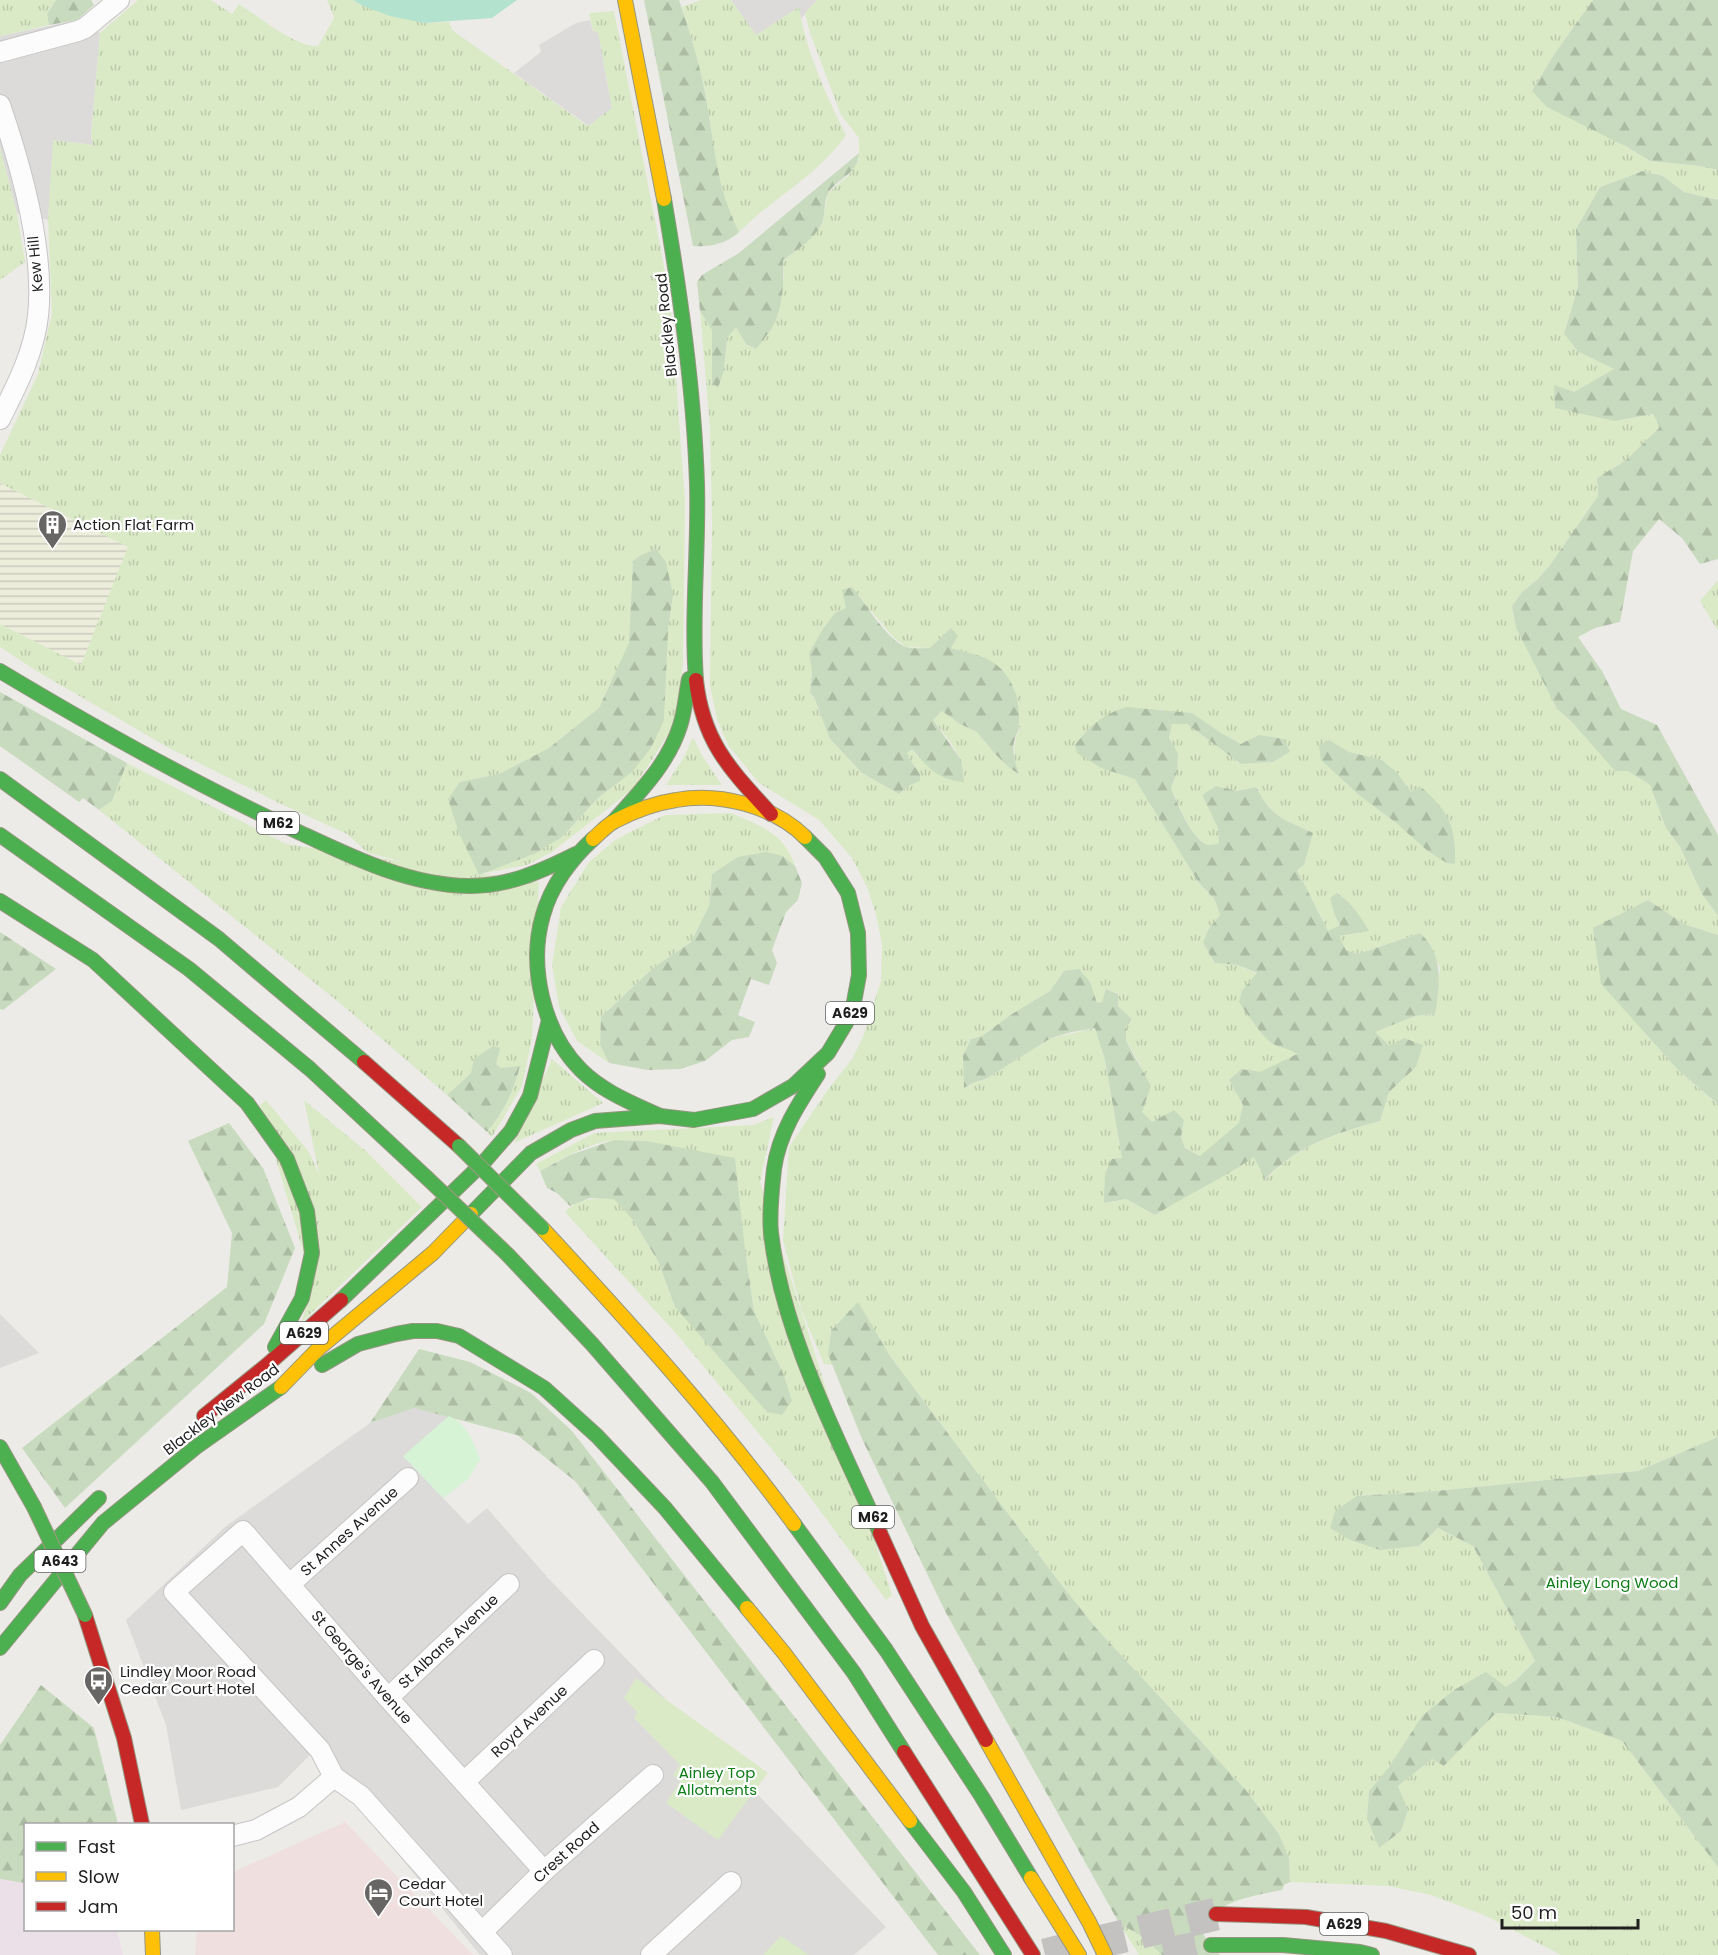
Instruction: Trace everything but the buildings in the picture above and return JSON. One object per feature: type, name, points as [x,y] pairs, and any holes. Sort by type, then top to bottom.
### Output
[{"type":"main road","name":"Blackley Road","points":[[613,822],[656,775],[669,753],[683,715],[694,651],[696,566],[696,462],[677,270],[663,184],[625,0]]},
{"type":"main road","name":"Blackley Road","points":[[694,651],[701,707],[712,740],[729,768],[771,814]]},
{"type":"main road","name":"M62","points":[[0,671],[170,769],[283,825],[420,882],[456,886],[496,885],[537,873],[576,854]]},
{"type":"main road","points":[[0,779],[219,939],[333,1035],[459,1146],[542,1228],[629,1322],[756,1472],[886,1650],[982,1797],[1079,1955]]},
{"type":"main road","name":"Blackley New Road","points":[[0,1648],[103,1523],[196,1447],[279,1389],[319,1348],[433,1253],[536,1149],[571,1130],[595,1121],[660,1116],[694,1120],[729,1116],[753,1109],[793,1086],[828,1053],[846,1023],[857,989],[860,947],[856,919],[848,893],[825,857],[796,828],[771,814],[733,801],[692,798],[664,802],[613,822],[576,854],[554,888],[540,926],[539,984],[549,1020],[566,1052],[588,1077],[614,1094],[660,1116]]},
{"type":"main road","points":[[0,835],[189,969],[310,1069],[508,1255],[592,1344],[712,1482],[854,1673],[1033,1955]]},
{"type":"main road","points":[[0,901],[93,960],[247,1103],[287,1159],[307,1211],[312,1253],[302,1298],[263,1370]]},
{"type":"main road","name":"Blackley New Road","points":[[190,1427],[263,1370],[415,1230],[506,1139],[520,1118],[533,1090],[549,1020]]},
{"type":"main road","name":"M62","points":[[828,1053],[794,1113],[780,1144],[774,1168],[771,1231],[782,1290],[810,1375],[922,1626],[1089,1922],[1105,1955]]},
{"type":"main road","points":[[279,1389],[358,1344],[413,1331],[436,1331],[459,1336],[544,1388],[597,1436],[665,1508],[784,1653],[964,1892],[1004,1955]]},
{"type":"main road","name":"A643","points":[[0,1447],[34,1507],[85,1615],[124,1738],[142,1823]]},
{"type":"main road","points":[[0,1603],[20,1575],[106,1491]]},
{"type":"main road","name":"A629","points":[[1216,1914],[1306,1917],[1386,1931],[1469,1955]]},
{"type":"main road","points":[[152,1931],[153,1955]]},
{"type":"main road","name":"A629","points":[[1211,1945],[1283,1945],[1372,1955]]},
{"type":"street","points":[[0,52],[85,28],[119,0]]},
{"type":"street","name":"Kew Hill","points":[[0,105],[22,178],[37,264],[38,290],[38,315],[31,346],[20,379],[0,419]]},
{"type":"street","name":"St Annes Avenue","points":[[290,1584],[408,1478]]},
{"type":"street","name":"St George's Avenue","points":[[334,1777],[320,1750],[174,1592],[243,1531],[388,1698],[544,1871]]},
{"type":"street","name":"St Albans Avenue","points":[[388,1698],[509,1584]]},
{"type":"street","name":"Royd Avenue","points":[[464,1782],[594,1660]]},
{"type":"street","name":"Crest Road","points":[[482,1932],[544,1871],[653,1775]]},
{"type":"street","points":[[234,1836],[256,1830],[299,1808],[334,1777],[361,1796],[502,1955]]},
{"type":"street","points":[[651,1955],[731,1882]]},
{"type":"shaded area","points":[[731,0],[817,0],[801,19],[798,8],[756,36]]},
{"type":"shaded area","points":[[77,20],[100,33],[91,136],[93,145],[54,140],[48,220],[17,213],[0,148],[0,36]]},
{"type":"shaded area","points":[[590,20],[593,31],[598,31],[612,109],[589,126],[514,73],[541,52],[539,45],[576,23]]},
{"type":"shaded area","points":[[0,1314],[39,1353],[0,1368]]},
{"type":"shaded area","points":[[414,1408],[449,1416],[404,1457],[468,1524],[487,1508],[548,1578],[886,1927],[854,1955],[480,1955],[314,1751],[278,1787],[181,1810],[166,1725],[126,1620],[225,1527],[370,1423]]},
{"type":"shaded area","points":[[345,1822],[473,1955],[195,1955],[197,1931],[234,1931],[234,1872]]},
{"type":"shaded area","points":[[0,1879],[24,1883],[24,1931],[117,1931],[123,1955],[0,1955]]},
{"type":"green space","points":[[0,0],[56,0],[47,14],[49,25],[0,36]]},
{"type":"green space","points":[[56,0],[91,0],[94,5],[77,20],[49,25],[47,14]]},
{"type":"green space","points":[[138,0],[211,0],[232,14],[239,4],[289,37],[299,42],[318,46],[334,18],[327,0],[353,0],[363,6],[424,23],[449,22],[452,30],[588,126],[612,108],[598,32],[593,31],[589,13],[614,11],[670,297],[685,501],[683,665],[677,721],[633,789],[552,852],[527,865],[464,877],[368,853],[347,834],[169,748],[38,672],[0,647],[0,624],[81,665],[128,547],[0,483],[0,455],[38,374],[52,313],[48,220],[53,140],[93,145],[91,136],[100,33]],"holes":[[[633,561],[673,595],[668,630],[632,772],[598,798],[562,837],[460,782],[499,774],[549,748],[599,708],[630,643]]]},
{"type":"green space","points":[[353,0],[517,0],[492,18],[424,23],[390,16]]},
{"type":"green space","points":[[644,0],[679,0],[691,36],[704,86],[721,183],[739,232],[718,244],[693,246]]},
{"type":"green space","points":[[701,0],[731,0],[756,35],[799,7],[806,40],[846,135],[823,162],[739,232],[729,212],[716,166],[706,97],[682,7]]},
{"type":"green space","points":[[817,0],[1593,0],[1555,53],[1532,91],[1650,161],[1718,170],[1718,200],[1684,192],[1663,176],[1643,171],[1600,187],[1576,229],[1578,287],[1564,334],[1579,352],[1615,369],[1574,392],[1615,421],[1653,414],[1660,427],[1625,461],[1597,478],[1598,496],[1550,565],[1522,592],[1512,606],[1516,628],[1557,709],[1628,771],[1650,785],[1666,828],[1680,847],[1702,894],[1718,916],[1718,935],[1684,924],[1648,900],[1680,1072],[1718,1104],[1718,1437],[1638,1471],[1436,1491],[1357,1496],[1419,1546],[1438,1528],[1473,1546],[1535,1661],[1505,1688],[1422,1716],[1389,1767],[1369,1791],[1367,1819],[1379,1848],[1401,1831],[1408,1810],[1398,1786],[1432,1759],[1444,1766],[1496,1713],[1557,1717],[1622,1741],[1718,1867],[1718,1955],[1561,1955],[1486,1916],[1431,1895],[1388,1886],[1290,1882],[1289,1858],[1279,1834],[1245,1789],[1096,1628],[1057,1579],[890,1356],[858,1303],[831,1331],[828,1354],[833,1365],[824,1364],[801,1309],[783,1240],[789,1147],[829,1088],[852,1059],[863,1037],[881,981],[882,945],[876,914],[867,887],[852,858],[819,820],[759,783],[728,745],[717,719],[710,686],[712,522],[710,429],[700,311],[712,330],[712,383],[724,370],[727,338],[736,326],[746,344],[756,349],[784,279],[783,260],[804,245],[822,224],[828,193],[849,175],[859,159],[859,138],[841,115],[810,33],[805,13]],"holes":[[[846,608],[871,611],[894,638],[906,647],[930,648],[951,629],[950,648],[979,657],[1020,728],[1014,751],[1018,774],[996,755],[977,732],[942,711],[933,720],[961,760],[918,757],[912,749],[906,754],[920,774],[919,781],[908,786],[899,794],[862,773],[830,739],[814,697],[810,693],[812,670]],[[1160,709],[1221,733],[1241,744],[1259,735],[1290,752],[1273,762],[1241,764],[1187,724],[1172,724],[1169,738],[1177,772],[1171,788],[1186,821],[1203,843],[1209,845],[1219,843],[1219,828],[1202,795],[1216,787],[1237,791],[1256,787],[1273,812],[1313,833],[1304,865],[1297,869],[1328,932],[1340,925],[1335,916],[1359,933],[1339,936],[1346,950],[1358,954],[1420,933],[1440,967],[1435,1014],[1415,1016],[1374,1032],[1416,1067],[1389,1092],[1380,1121],[1318,1142],[1292,1157],[1266,1179],[1254,1156],[1155,1215],[1126,1199],[1105,1203],[1122,1158],[1105,1060],[1096,1028],[1051,1038],[986,1079],[965,1088],[963,1056],[971,1039],[982,1036],[1050,991],[1064,971],[1090,982],[1097,1004],[1102,1002],[1106,989],[1118,993],[1118,1006],[1132,1019],[1126,1027],[1126,1041],[1140,1064],[1147,1100],[1141,1112],[1152,1122],[1184,1120],[1181,1136],[1185,1148],[1201,1156],[1240,1123],[1243,1105],[1229,1080],[1241,1069],[1260,1073],[1297,1054],[1289,1048],[1274,1045],[1252,1022],[1243,991],[1257,974],[1238,965],[1215,963],[1203,943],[1208,930],[1220,915],[1214,898],[1199,883],[1135,778],[1101,768]]]},
{"type":"green space","points":[[1593,0],[1718,0],[1718,170],[1650,161],[1547,107],[1532,91],[1555,53]]},
{"type":"green space","points":[[0,148],[17,213],[25,262],[0,280]]},
{"type":"green space","points":[[859,153],[855,166],[828,193],[823,221],[814,236],[783,260],[781,303],[768,334],[756,349],[746,344],[736,327],[727,338],[724,370],[718,388],[712,383],[712,330],[700,311],[697,282],[702,275],[739,253]]},
{"type":"green space","points":[[1643,171],[1663,176],[1684,192],[1718,200],[1718,559],[1700,564],[1682,538],[1659,519],[1633,551],[1620,622],[1595,628],[1578,637],[1602,671],[1621,709],[1657,725],[1718,835],[1718,916],[1702,894],[1680,847],[1666,828],[1650,785],[1628,771],[1615,771],[1572,722],[1557,709],[1516,628],[1512,606],[1522,592],[1550,565],[1598,496],[1597,478],[1625,461],[1660,427],[1653,414],[1615,421],[1555,408],[1554,385],[1574,392],[1614,369],[1579,352],[1564,334],[1578,287],[1576,229],[1600,187]]},
{"type":"green space","points":[[0,483],[129,547],[81,665],[0,624]]},
{"type":"green space","points":[[656,549],[666,562],[673,595],[668,630],[664,720],[651,748],[632,772],[598,798],[562,837],[536,853],[479,875],[459,833],[448,799],[460,782],[499,774],[549,748],[599,708],[629,643],[633,561]]},
{"type":"green space","points":[[1718,580],[1718,631],[1700,601]]},
{"type":"green space","points":[[852,587],[891,637],[906,647],[930,648],[951,628],[958,636],[951,648],[976,655],[999,666],[1010,680],[1018,706],[1019,727],[1013,747],[1019,774],[996,755],[977,732],[960,724],[942,711],[933,720],[961,760],[964,782],[940,776],[912,749],[906,754],[920,774],[920,781],[908,786],[899,794],[862,773],[830,739],[814,697],[810,693],[812,671],[809,653],[835,613],[846,608],[842,590]]},
{"type":"green space","points":[[0,692],[127,763],[112,801],[99,810],[83,798],[79,802],[0,746]]},
{"type":"green space","points":[[1126,707],[1192,713],[1241,744],[1259,735],[1284,739],[1290,752],[1273,762],[1241,764],[1187,724],[1172,724],[1169,738],[1178,754],[1177,772],[1171,788],[1191,830],[1203,843],[1209,845],[1219,843],[1218,828],[1202,795],[1216,786],[1237,791],[1256,787],[1273,812],[1313,833],[1304,865],[1297,870],[1328,931],[1340,925],[1330,898],[1337,893],[1355,910],[1369,931],[1339,936],[1346,950],[1358,954],[1420,933],[1428,941],[1437,960],[1439,981],[1435,1014],[1415,1016],[1375,1032],[1390,1046],[1404,1038],[1423,1045],[1416,1067],[1389,1092],[1380,1121],[1318,1142],[1291,1157],[1265,1179],[1254,1157],[1155,1215],[1126,1199],[1104,1203],[1105,1173],[1112,1159],[1122,1158],[1105,1060],[1095,1028],[1051,1038],[986,1079],[964,1088],[963,1056],[971,1039],[982,1036],[1050,991],[1064,971],[1079,969],[1090,982],[1097,1003],[1102,1002],[1106,989],[1118,994],[1118,1006],[1132,1019],[1126,1027],[1126,1041],[1151,1086],[1142,1112],[1152,1122],[1174,1110],[1184,1120],[1181,1136],[1185,1148],[1200,1156],[1239,1123],[1243,1105],[1229,1080],[1241,1069],[1260,1072],[1297,1054],[1266,1038],[1239,1002],[1242,991],[1257,973],[1238,965],[1215,963],[1203,943],[1208,930],[1220,915],[1214,898],[1199,883],[1135,779],[1101,768],[1077,753],[1075,745],[1092,726],[1104,717]]},
{"type":"green space","points":[[694,739],[722,785],[666,785]]},
{"type":"green space","points":[[1329,740],[1349,752],[1382,760],[1398,774],[1411,792],[1420,786],[1430,795],[1449,820],[1454,839],[1455,864],[1447,863],[1429,852],[1359,795],[1321,760],[1319,746]]},
{"type":"green space","points":[[127,763],[286,844],[539,882],[532,1039],[522,1086],[492,1137],[487,1132],[507,1101],[520,1067],[501,1068],[496,1064],[471,1073],[447,1095],[341,1004],[99,810],[112,801]]},
{"type":"green space","points":[[731,813],[762,827],[778,838],[785,846],[795,866],[783,856],[712,874],[709,906],[691,942],[653,968],[601,1017],[600,1045],[609,1063],[577,1041],[559,1007],[552,965],[561,907],[589,862],[615,840],[665,815]]},
{"type":"green space","points":[[766,852],[783,856],[795,866],[802,883],[798,900],[786,912],[772,950],[777,963],[769,985],[751,979],[738,1015],[755,1022],[749,1037],[732,1040],[705,1061],[680,1069],[648,1070],[609,1063],[600,1045],[601,1017],[653,968],[691,942],[709,906],[712,874],[738,857]]},
{"type":"green space","points":[[1648,900],[1684,924],[1718,935],[1718,1104],[1680,1072],[1601,984],[1593,928]]},
{"type":"green space","points":[[0,932],[56,969],[3,1010],[0,1009]]},
{"type":"green space","points":[[493,1046],[500,1048],[496,1064],[501,1068],[520,1066],[507,1101],[487,1132],[447,1095],[471,1073],[474,1059]]},
{"type":"green space","points":[[552,1059],[603,1103],[514,1143]]},
{"type":"green space","points":[[266,1100],[309,1152],[319,1174],[304,1100],[367,1152],[422,1207],[301,1323],[313,1285],[260,1105]]},
{"type":"green space","points":[[774,1117],[760,1182],[892,1595],[886,1600],[801,1485],[680,1338],[565,1212],[582,1201],[614,1198],[633,1220],[658,1261],[675,1307],[783,1373],[754,1311],[745,1250],[646,1141],[607,1141],[577,1151],[540,1171],[536,1164],[594,1133],[753,1125]]},
{"type":"green space","points":[[229,1123],[263,1168],[295,1248],[264,1324],[65,1508],[22,1448],[227,1287],[232,1233],[188,1141]]},
{"type":"green space","points":[[614,1140],[646,1141],[735,1158],[754,1311],[783,1373],[792,1401],[782,1415],[767,1412],[675,1307],[658,1261],[633,1220],[614,1199],[590,1198],[570,1206],[557,1193],[547,1188],[540,1171],[570,1155]]},
{"type":"green space","points":[[858,1302],[890,1356],[1057,1579],[1096,1628],[1245,1789],[1279,1834],[1289,1858],[1290,1882],[1284,1885],[1282,1890],[1234,1902],[1212,1914],[1205,1922],[1202,1933],[1220,1955],[1162,1955],[1144,1938],[1119,1923],[946,1613],[862,1439],[828,1354],[831,1331]]},
{"type":"green space","points":[[419,1349],[470,1362],[531,1393],[572,1431],[980,1955],[938,1955],[575,1481],[517,1435],[414,1408],[370,1423]]},
{"type":"green space","points":[[449,1416],[465,1428],[480,1460],[468,1479],[443,1498],[403,1456]]},
{"type":"green space","name":"Ainley Long Wood","points":[[1718,1437],[1718,1867],[1622,1741],[1557,1717],[1496,1713],[1444,1766],[1432,1759],[1398,1786],[1408,1810],[1401,1831],[1379,1848],[1367,1819],[1369,1791],[1389,1767],[1422,1716],[1454,1690],[1486,1672],[1506,1687],[1535,1661],[1473,1546],[1438,1528],[1419,1546],[1380,1550],[1350,1540],[1330,1528],[1335,1511],[1357,1496],[1436,1491],[1638,1471]]},
{"type":"green space","name":"Ainley Top Allotments","points":[[636,1678],[768,1773],[718,1840],[666,1803],[680,1782],[673,1775],[680,1765],[634,1718],[637,1712],[624,1698]]},
{"type":"green space","points":[[41,1685],[94,1728],[118,1823],[24,1823],[24,1883],[0,1879],[0,1745]]},
{"type":"green space","points":[[1119,1923],[1144,1938],[1162,1955],[1139,1955]]},
{"type":"green space","points":[[781,1936],[809,1955],[763,1955]]},
{"type":"tunnel","points":[[1045,1955],[1216,1914]]},
{"type":"tunnel","points":[[1164,1955],[1211,1945]]},
{"type":"traffic: fast","points":[[664,199],[693,413],[697,484],[694,631],[696,680]]},
{"type":"traffic: fast","points":[[0,671],[108,734],[254,811],[334,849],[400,874],[445,884],[482,886],[524,877],[576,854]]},
{"type":"traffic: fast","points":[[613,822],[652,777],[675,740],[682,720],[689,679]]},
{"type":"traffic: fast","points":[[0,779],[219,939],[364,1062]]},
{"type":"traffic: fast","points":[[0,835],[189,969],[310,1069],[426,1177]]},
{"type":"traffic: fast","points":[[471,1214],[531,1153],[571,1130],[595,1121],[660,1116],[694,1120],[753,1109],[793,1086],[828,1053],[846,1023],[854,1002],[859,975],[858,933],[848,893],[825,857],[805,837]]},
{"type":"traffic: fast","points":[[593,839],[563,874],[551,894],[543,915],[537,955],[542,997],[557,1037],[581,1070],[608,1091],[660,1116]]},
{"type":"traffic: fast","points":[[0,901],[93,960],[247,1103],[287,1159],[307,1211],[312,1253],[302,1298],[275,1347]]},
{"type":"traffic: fast","points":[[341,1300],[484,1162],[511,1131],[530,1096],[549,1020]]},
{"type":"traffic: fast","points":[[818,1074],[791,1119],[780,1143],[774,1169],[771,1233],[777,1271],[800,1348],[830,1424],[880,1533]]},
{"type":"traffic: fast","points":[[459,1146],[542,1228]]},
{"type":"traffic: fast","points":[[426,1177],[508,1255]]},
{"type":"traffic: fast","points":[[508,1255],[592,1344],[712,1482],[854,1673],[904,1752]]},
{"type":"traffic: fast","points":[[322,1365],[358,1344],[396,1334],[437,1331],[459,1336],[544,1388],[597,1436],[665,1508],[747,1608]]},
{"type":"traffic: fast","points":[[0,1648],[103,1523],[196,1447],[281,1387]]},
{"type":"traffic: fast","points":[[0,1447],[34,1507]]},
{"type":"traffic: fast","points":[[0,1603],[20,1575],[99,1498]]},
{"type":"traffic: fast","points":[[34,1507],[85,1615]]},
{"type":"traffic: fast","points":[[794,1524],[886,1650],[982,1797],[1031,1878]]},
{"type":"traffic: fast","points":[[910,1821],[964,1892],[1004,1955]]},
{"type":"traffic: fast","points":[[1211,1945],[1283,1945],[1372,1955]]},
{"type":"traffic: slow","points":[[625,0],[664,199]]},
{"type":"traffic: slow","points":[[593,839],[612,823],[636,811],[668,801],[693,798],[728,800],[745,804],[778,817],[805,837]]},
{"type":"traffic: slow","points":[[281,1387],[319,1348],[433,1253],[471,1214]]},
{"type":"traffic: slow","points":[[542,1228],[704,1409],[794,1524]]},
{"type":"traffic: slow","points":[[747,1608],[784,1653],[910,1821]]},
{"type":"traffic: slow","points":[[986,1740],[1089,1922],[1105,1955]]},
{"type":"traffic: slow","points":[[1031,1878],[1079,1955]]},
{"type":"traffic: slow","points":[[152,1931],[153,1955]]},
{"type":"traffic: jam","points":[[696,680],[705,721],[712,738],[732,769],[771,814]]},
{"type":"traffic: jam","points":[[364,1062],[459,1146]]},
{"type":"traffic: jam","points":[[204,1416],[341,1300]]},
{"type":"traffic: jam","points":[[880,1533],[922,1626],[986,1740]]},
{"type":"traffic: jam","points":[[85,1615],[124,1738],[142,1823]]},
{"type":"traffic: jam","points":[[904,1752],[1033,1955]]},
{"type":"traffic: jam","points":[[1216,1914],[1306,1917],[1386,1931],[1469,1955]]},
{"type":"place","name":"Action Flat Farm","points":[[52,550]]},
{"type":"place","name":"Lindley Moor Road Cedar Court Hotel","points":[[99,1706]]},
{"type":"place","name":"Cedar Court Hotel","points":[[378,1918]]}]
